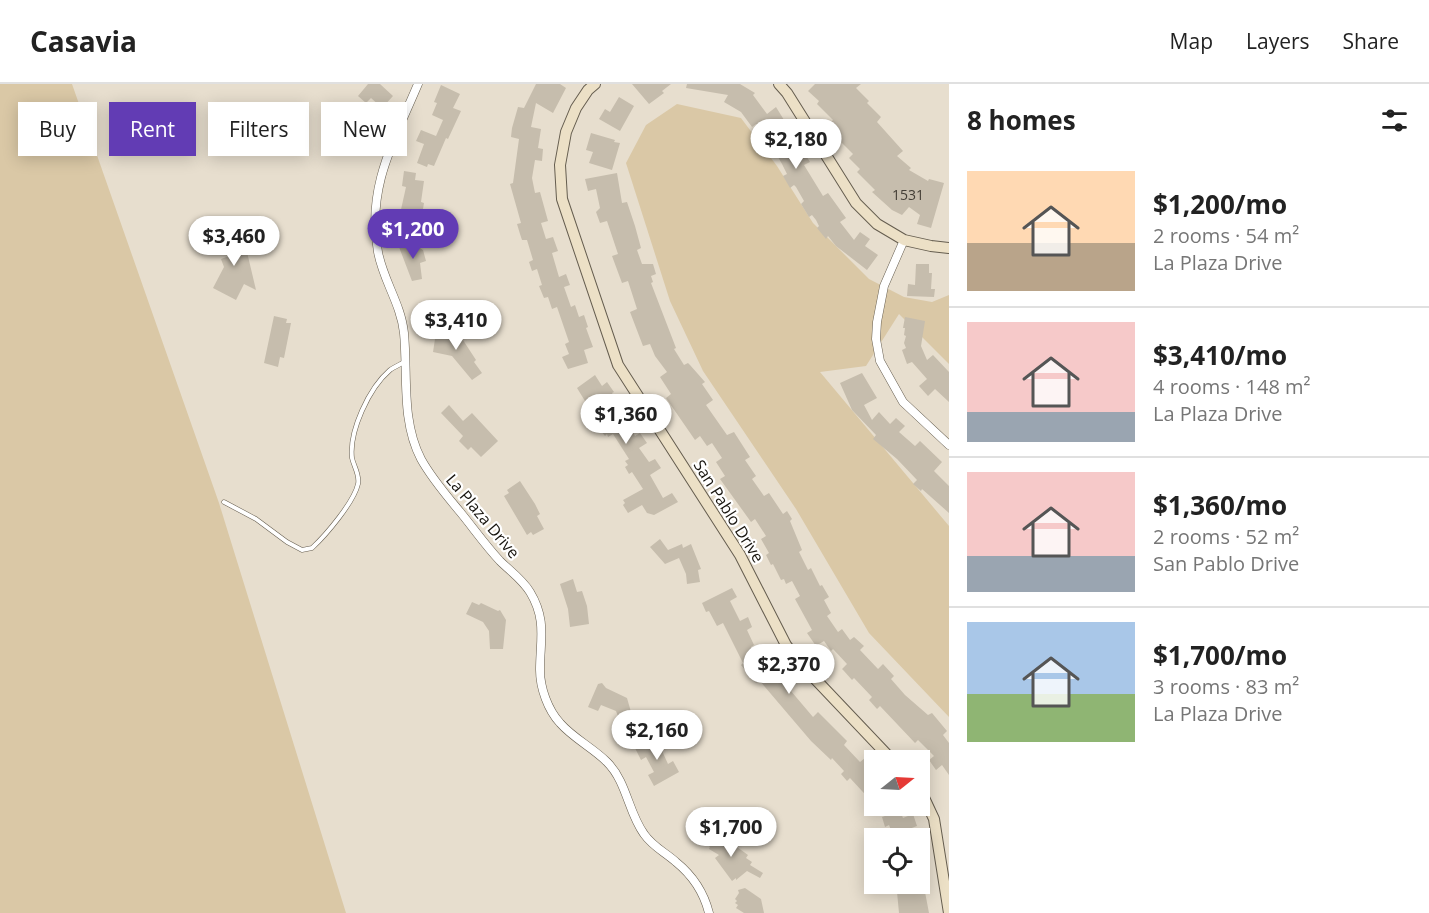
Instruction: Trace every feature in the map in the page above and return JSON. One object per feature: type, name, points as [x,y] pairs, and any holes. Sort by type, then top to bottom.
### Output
[{"type":"street","name":"La Plaza Drive","points":[[418,84],[380,175],[374,216],[378,254],[402,316],[408,420],[413,439],[421,459],[434,479],[530,593],[541,621],[543,636],[540,672],[545,696],[560,723],[609,763],[619,777],[644,834],[656,848],[676,861],[698,885],[709,913]]},
{"type":"street","name":"San Pablo Drive","points":[[595,84],[576,108],[566,132],[560,165],[562,198],[618,365],[740,555],[786,645],[800,663],[883,750]]},
{"type":"street","points":[[779,84],[788,93],[855,203],[877,224],[904,240],[949,248]]},
{"type":"street","points":[[904,240],[884,286],[876,339],[880,361],[903,402],[949,445]]},
{"type":"street","points":[[930,810],[934,819],[949,913]]},
{"type":"lane","points":[[224,502],[256,519],[290,544],[302,550],[312,548],[355,495],[359,480],[352,457],[353,439],[357,422],[366,403],[390,371],[406,361]]},
{"type":"shaded area","points":[[0,84],[72,84],[78,102],[18,102],[18,156],[97,155],[219,503],[346,913],[0,913]]},
{"type":"shaded area","points":[[677,104],[741,118],[777,166],[813,223],[869,279],[904,297],[932,302],[949,295],[949,364],[899,314],[866,366],[820,372],[949,526],[949,717],[869,633],[796,509],[703,371],[670,301],[626,163],[646,125]]},
{"type":"building","points":[[368,84],[380,84],[393,96],[388,102],[375,102],[371,98],[365,102],[358,96]]},
{"type":"building","points":[[536,84],[560,84],[566,88],[553,113],[536,103],[531,127],[541,129],[538,148],[543,149],[542,161],[535,160],[532,178],[535,193],[540,192],[548,221],[541,223],[546,239],[553,237],[558,251],[552,253],[559,277],[566,274],[570,285],[564,287],[571,307],[575,305],[579,317],[584,315],[593,347],[584,350],[588,363],[568,369],[562,357],[569,354],[565,344],[569,342],[557,307],[552,309],[548,297],[544,298],[539,286],[542,285],[537,269],[532,271],[529,262],[533,260],[527,240],[522,240],[520,234],[517,224],[521,223],[510,184],[513,183],[519,139],[511,137],[512,128],[518,107],[524,108]]},
{"type":"building","points":[[632,84],[671,84],[662,91],[664,93],[649,104]]},
{"type":"building","points":[[687,84],[740,84],[755,93],[753,95],[767,114],[776,107],[810,162],[804,165],[823,196],[828,193],[846,218],[840,222],[854,240],[860,232],[870,239],[865,246],[878,255],[867,270],[836,246],[828,236],[826,239],[817,228],[819,226],[816,220],[812,215],[809,217],[801,204],[804,201],[796,187],[794,185],[790,188],[783,176],[787,174],[763,131],[756,124],[752,127],[741,112],[724,102],[728,95],[686,88]]},
{"type":"building","points":[[815,84],[861,84],[856,88],[881,117],[877,122],[903,151],[897,156],[911,168],[909,170],[928,181],[929,179],[944,183],[931,228],[917,224],[920,215],[909,207],[902,215],[892,210],[872,192],[875,190],[857,172],[860,169],[849,158],[853,154],[837,138],[841,134],[830,123],[833,120],[817,104],[819,101],[808,91]]},
{"type":"building","points":[[441,85],[460,94],[453,108],[461,111],[434,166],[428,164],[427,167],[417,163],[424,144],[416,141],[421,130],[436,136],[443,120],[432,115],[437,103],[434,102]]},
{"type":"building","points":[[619,97],[634,106],[620,131],[599,119],[605,109],[610,112]]},
{"type":"building","points":[[591,133],[620,143],[612,170],[589,163],[593,152],[586,150]]},
{"type":"building","points":[[404,171],[416,173],[415,180],[424,181],[421,202],[424,203],[423,209],[425,210],[423,220],[408,219],[408,215],[400,214],[406,187],[402,186]]},
{"type":"building","points":[[617,173],[622,203],[627,202],[635,226],[641,248],[637,250],[642,264],[653,264],[656,274],[651,276],[653,282],[651,283],[676,348],[674,349],[684,365],[688,363],[705,382],[702,384],[713,400],[706,405],[727,435],[734,432],[750,457],[745,460],[756,476],[752,479],[764,496],[769,493],[783,514],[787,511],[792,519],[790,521],[802,550],[799,552],[808,570],[811,568],[820,586],[822,585],[829,597],[824,600],[831,613],[827,616],[838,632],[842,629],[850,640],[854,637],[864,646],[860,650],[878,669],[883,664],[894,676],[891,679],[905,695],[928,715],[932,713],[947,731],[943,735],[949,743],[949,775],[942,765],[936,770],[930,761],[934,756],[930,750],[918,740],[915,743],[880,706],[877,709],[869,700],[872,697],[842,669],[847,664],[833,649],[831,651],[824,641],[816,646],[807,633],[812,630],[795,599],[800,596],[792,581],[786,584],[784,579],[781,580],[766,555],[769,553],[761,539],[766,536],[755,519],[751,522],[720,479],[725,476],[716,462],[722,458],[712,443],[707,446],[700,436],[695,440],[666,398],[671,394],[660,377],[667,372],[655,356],[650,344],[643,346],[630,312],[637,309],[628,281],[622,283],[612,256],[618,254],[607,221],[600,223],[596,212],[600,208],[596,189],[588,191],[585,179]]},
{"type":"building","points":[[229,228],[238,232],[236,236],[240,248],[247,252],[256,290],[244,284],[236,300],[213,288],[224,267],[221,259],[235,254],[216,245],[224,229],[227,231]]},
{"type":"building","points":[[414,244],[423,250],[426,261],[420,263],[422,279],[412,281],[399,247]]},
{"type":"building","points":[[916,264],[929,264],[929,273],[932,273],[931,289],[935,289],[934,297],[907,296],[908,284],[915,285]]},
{"type":"building","points":[[274,316],[287,319],[286,323],[291,323],[284,358],[280,357],[278,367],[264,363]]},
{"type":"building","points":[[905,317],[925,321],[921,346],[927,360],[933,355],[949,372],[949,402],[935,389],[928,396],[919,386],[927,379],[912,362],[907,364],[902,350],[906,348],[905,328],[903,328]]},
{"type":"building","points":[[437,326],[448,330],[447,334],[461,337],[482,373],[472,380],[452,356],[433,352]]},
{"type":"building","points":[[862,373],[877,398],[864,405],[872,420],[879,412],[890,424],[896,418],[905,426],[899,432],[915,446],[920,441],[942,462],[934,471],[949,486],[949,513],[913,484],[917,480],[873,439],[876,435],[852,410],[840,383]]},
{"type":"building","points":[[595,375],[602,386],[607,382],[624,411],[627,410],[634,419],[628,424],[635,436],[640,433],[647,443],[639,448],[649,462],[655,459],[661,468],[650,475],[663,498],[672,493],[678,502],[654,515],[647,513],[642,505],[628,513],[623,505],[625,503],[623,500],[643,489],[632,472],[629,474],[625,467],[628,465],[625,461],[629,459],[613,434],[608,437],[601,431],[600,433],[591,416],[593,414],[577,388]]},
{"type":"building","points":[[449,405],[463,421],[472,413],[498,441],[481,457],[471,447],[468,450],[459,441],[463,436],[441,413]]},
{"type":"building","points":[[520,481],[540,514],[537,516],[544,529],[533,535],[531,532],[527,535],[504,496],[509,493],[507,490]]},
{"type":"building","points":[[660,539],[668,550],[682,544],[683,548],[691,544],[701,569],[698,570],[700,582],[687,584],[686,574],[679,558],[665,564],[650,547]]},
{"type":"building","points":[[573,579],[577,592],[582,591],[589,624],[570,627],[568,609],[560,584]]},
{"type":"building","points":[[732,588],[737,597],[730,601],[740,621],[748,617],[752,627],[747,630],[754,645],[751,647],[764,662],[769,658],[781,673],[783,672],[790,680],[785,684],[813,717],[818,712],[847,741],[844,745],[860,762],[864,759],[864,793],[850,778],[847,781],[841,774],[844,771],[811,741],[759,680],[756,683],[741,665],[743,663],[723,623],[717,626],[702,603]]},
{"type":"building","points":[[472,602],[500,610],[506,620],[503,649],[490,649],[489,631],[483,622],[466,614]]},
{"type":"building","points":[[602,683],[606,688],[627,698],[638,724],[623,730],[616,711],[601,705],[598,711],[588,707],[598,684]]},
{"type":"building","points":[[653,736],[656,742],[664,745],[663,753],[668,764],[673,761],[679,772],[654,786],[648,775],[654,772],[646,757],[641,760],[635,748],[647,741],[646,737]]},
{"type":"building","points":[[914,816],[917,826],[890,828],[889,825],[885,827],[882,817]]},
{"type":"building","points":[[710,834],[723,837],[748,855],[746,858],[752,862],[750,865],[763,873],[760,878],[747,871],[732,881],[715,858],[719,855],[709,849],[710,847],[705,842]]},
{"type":"building","points":[[745,888],[761,899],[764,913],[744,913],[736,908],[738,905],[735,899],[739,893],[738,890]]},
{"type":"building","points":[[897,894],[925,894],[929,913],[899,913]]}]
